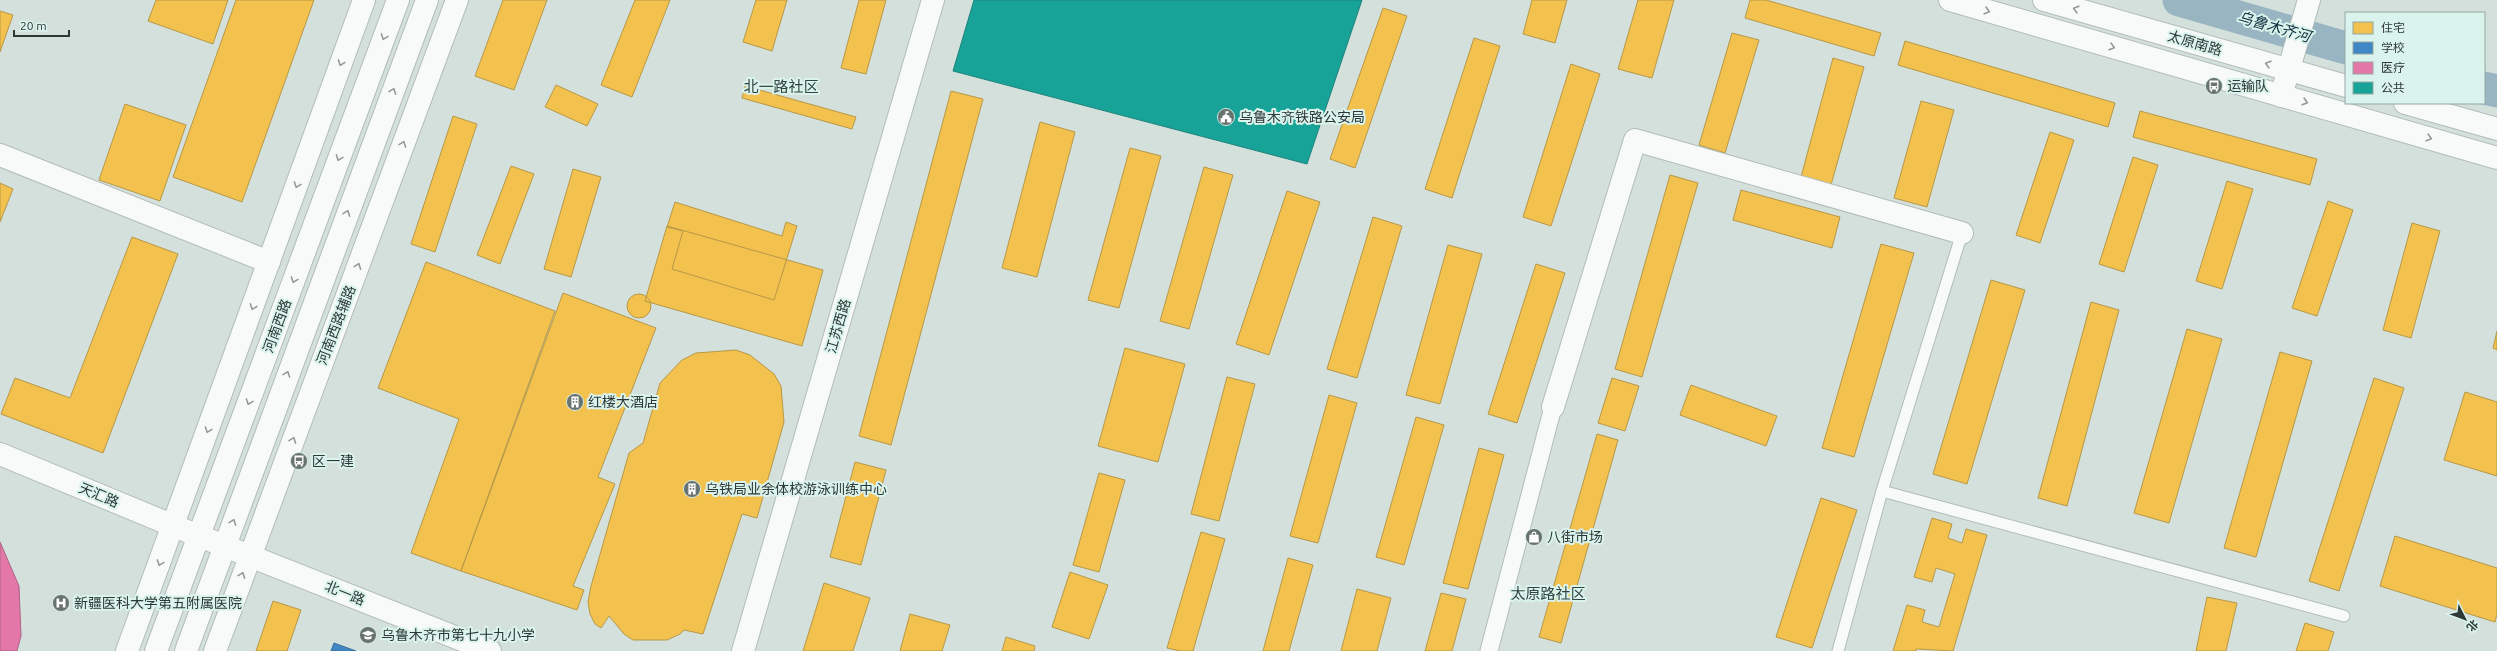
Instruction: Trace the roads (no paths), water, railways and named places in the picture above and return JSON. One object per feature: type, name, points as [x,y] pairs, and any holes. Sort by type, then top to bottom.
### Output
[{"type":"street","points":[[127,651],[174,526],[364,0]]},
{"type":"street","name":"河南西路","points":[[156,651],[398,0]]},
{"type":"street","name":"河南西路","points":[[186,651],[427,0]]},
{"type":"street","name":"河南西路辅路","points":[[215,651],[457,0]]},
{"type":"street","name":"江苏西路","points":[[743,651],[933,0]]},
{"type":"street","points":[[1950,0],[2497,158]]},
{"type":"street","name":"太原南路","points":[[2044,0],[2291,61],[2345,86]]},
{"type":"street","points":[[2281,96],[2307,6]]},
{"type":"street","points":[[2409,104],[2497,129]]},
{"type":"street","points":[[1489,651],[1553,407],[1635,140],[1962,233]]},
{"type":"street","points":[[0,155],[269,262]]},
{"type":"street","name":"天汇路","points":[[0,454],[199,536]]},
{"type":"street","name":"北一路","points":[[199,536],[490,651]]},
{"type":"lane","points":[[1838,651],[1882,490],[1962,233]]},
{"type":"lane","points":[[1882,490],[2344,616]]},
{"type":"waterway","name":"乌鲁木齐河","points":[[2179,0],[2345,48]]},
{"type":"waterway","name":"乌鲁木齐河","points":[[2485,88],[2497,91]]},
{"type":"place","name":"运输队","points":[[2214,86]]},
{"type":"place","name":"乌鲁木齐铁路公安局","points":[[1226,117]]},
{"type":"place","name":"红楼大酒店","points":[[575,402]]},
{"type":"place","name":"区一建","points":[[299,461]]},
{"type":"place","name":"乌铁局业余体校游泳训练中心","points":[[692,489]]},
{"type":"place","name":"八街市场","points":[[1534,537]]},
{"type":"place","name":"新疆医科大学第五附属医院","points":[[61,603]]},
{"type":"place","name":"乌鲁木齐市第七十九小学","points":[[368,635]]},
{"type":"district","name":"北一路社区","points":[[781,87]]},
{"type":"district","name":"太原路社区","points":[[1548,594]]}]
